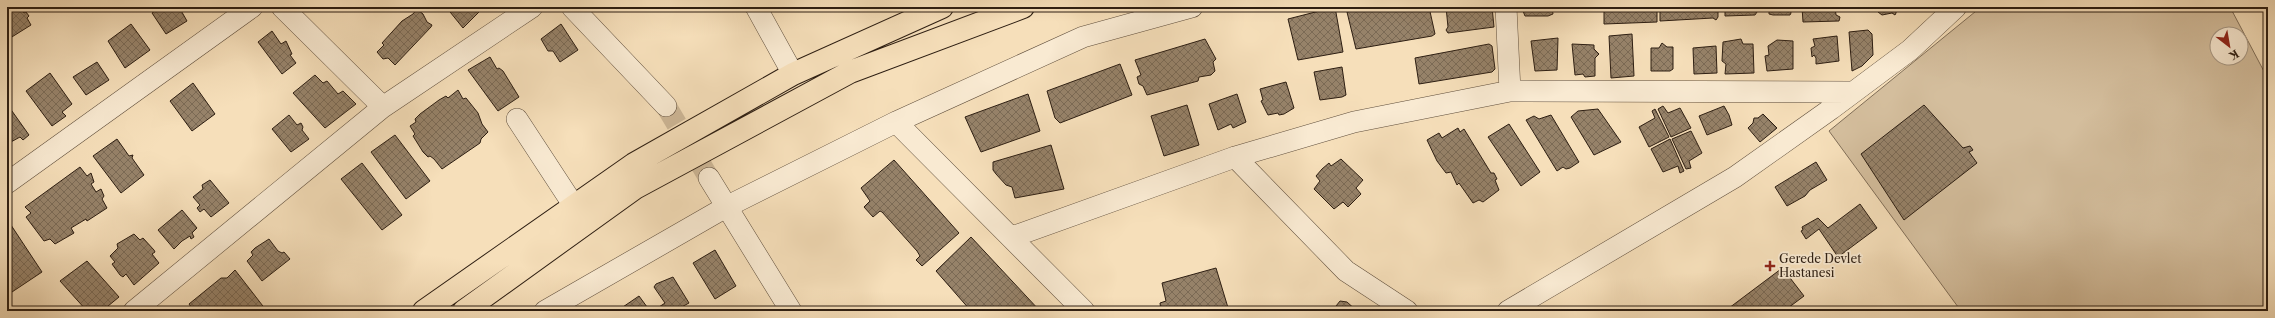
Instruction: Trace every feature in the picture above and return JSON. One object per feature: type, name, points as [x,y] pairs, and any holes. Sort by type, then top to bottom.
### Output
[{"type":"highway","points":[[424,311],[634,164],[793,74],[942,7]]},
{"type":"highway","points":[[464,311],[635,188],[850,72],[1023,7]]},
{"type":"street","points":[[7,183],[252,7]]},
{"type":"street","points":[[282,7],[383,107]]},
{"type":"street","points":[[134,311],[383,107],[532,7]]},
{"type":"street","points":[[572,7],[666,106]]},
{"type":"street","points":[[756,7],[793,74]]},
{"type":"street","points":[[545,311],[726,207],[896,122],[1084,37],[1192,7]]},
{"type":"street","points":[[1506,7],[1510,91]]},
{"type":"street","points":[[1508,311],[1735,177],[1831,109],[1851,92],[1910,50],[1949,10]]},
{"type":"street","points":[[1012,237],[1235,157],[1354,122],[1510,91],[1851,92]]},
{"type":"street","points":[[517,119],[574,206]]},
{"type":"street","points":[[896,122],[1084,311]]},
{"type":"street","points":[[1235,157],[1346,271],[1407,311]]},
{"type":"street","points":[[710,178],[726,207],[791,311]]},
{"type":"shaded area","points":[[1981,7],[2230,7],[2240,26],[2209,26],[2209,66],[2249,66],[2249,43],[2268,79],[2268,311],[1961,311],[1829,131]]},
{"type":"building","points":[[12,7],[20,7],[24,13],[26,12],[29,16],[27,18],[31,25],[7,40],[7,10]]},
{"type":"building","points":[[161,7],[179,7],[187,21],[166,34],[152,13]]},
{"type":"building","points":[[446,7],[484,7],[463,28]]},
{"type":"building","points":[[1335,7],[1343,52],[1298,60],[1288,19]]},
{"type":"building","points":[[1429,7],[1435,34],[1432,36],[1356,49],[1347,12],[1354,8]]},
{"type":"building","points":[[1446,7],[1492,7],[1494,27],[1448,33],[1446,30],[1448,27]]},
{"type":"building","points":[[1525,7],[1552,7],[1553,14],[1548,16],[1525,16],[1523,11]]},
{"type":"building","points":[[1604,7],[1657,7],[1657,22],[1604,24]]},
{"type":"building","points":[[1660,7],[1718,7],[1718,17],[1716,20],[1713,18],[1660,21]]},
{"type":"building","points":[[1725,7],[1757,7],[1757,12],[1755,15],[1725,16]]},
{"type":"building","points":[[1766,7],[1790,7],[1791,13],[1790,15],[1773,15],[1769,14],[1769,8]]},
{"type":"building","points":[[1802,7],[1835,7],[1836,15],[1840,17],[1839,21],[1803,22]]},
{"type":"building","points":[[1880,7],[1897,7],[1896,13],[1895,15],[1892,13],[1882,15],[1878,12]]},
{"type":"building","points":[[417,9],[423,14],[427,22],[432,25],[431,27],[395,65],[388,58],[383,59],[377,52],[384,45],[382,43],[402,21],[413,14]]},
{"type":"building","points":[[131,24],[150,50],[125,68],[108,41]]},
{"type":"building","points":[[561,24],[578,50],[560,62],[553,51],[548,51],[541,39]]},
{"type":"building","points":[[1868,30],[1872,34],[1873,55],[1862,66],[1852,71],[1849,32]]},
{"type":"building","points":[[272,31],[281,44],[286,41],[292,54],[290,55],[296,63],[282,74],[258,42]]},
{"type":"building","points":[[1632,34],[1634,76],[1611,78],[1609,36]]},
{"type":"building","points":[[1837,36],[1839,61],[1816,64],[1816,58],[1814,55],[1812,57],[1811,48],[1815,46],[1813,39]]},
{"type":"building","points":[[1558,38],[1557,70],[1535,71],[1531,41]]},
{"type":"building","points":[[1205,39],[1216,59],[1213,62],[1215,71],[1211,75],[1199,77],[1198,81],[1147,95],[1143,86],[1139,84],[1137,77],[1141,75],[1135,60]]},
{"type":"building","points":[[1741,39],[1743,44],[1753,44],[1754,73],[1725,74],[1726,64],[1722,61],[1723,42]]},
{"type":"building","points":[[1777,40],[1793,41],[1793,69],[1767,71],[1765,56],[1769,55],[1768,46]]},
{"type":"building","points":[[1662,43],[1667,47],[1673,47],[1673,69],[1670,71],[1651,71],[1651,48],[1659,48]]},
{"type":"building","points":[[1489,44],[1492,46],[1495,69],[1492,72],[1419,84],[1415,58]]},
{"type":"building","points":[[1572,44],[1594,45],[1594,49],[1599,54],[1595,58],[1595,76],[1585,77],[1583,74],[1575,75]]},
{"type":"building","points":[[1716,46],[1717,73],[1694,74],[1693,48]]},
{"type":"building","points":[[490,57],[497,69],[499,68],[503,71],[519,97],[498,111],[468,70]]},
{"type":"building","points":[[97,62],[109,80],[86,95],[73,77]]},
{"type":"building","points":[[1120,64],[1132,95],[1060,123],[1055,118],[1047,91]]},
{"type":"building","points":[[1342,67],[1346,95],[1342,97],[1320,100],[1314,72]]},
{"type":"building","points":[[50,73],[72,104],[62,112],[66,116],[52,126],[26,91]]},
{"type":"building","points":[[315,75],[323,83],[327,81],[338,94],[343,91],[356,104],[325,128],[293,93]]},
{"type":"building","points":[[1286,82],[1294,108],[1284,114],[1279,115],[1278,113],[1268,115],[1261,101],[1263,100],[1260,89]]},
{"type":"building","points":[[193,83],[215,114],[192,131],[170,101]]},
{"type":"building","points":[[458,90],[463,99],[466,98],[478,113],[482,124],[488,132],[481,139],[480,143],[442,169],[434,159],[430,156],[428,157],[423,152],[413,136],[415,134],[410,126],[416,122],[415,119],[420,114],[439,100],[446,96],[448,98]]},
{"type":"building","points":[[1028,94],[1040,131],[981,152],[965,117]]},
{"type":"building","points":[[1237,94],[1246,122],[1233,128],[1231,124],[1218,130],[1209,104]]},
{"type":"building","points":[[7,104],[29,135],[23,140],[20,137],[9,143],[7,150]]},
{"type":"building","points":[[1187,105],[1199,145],[1164,156],[1151,116]]},
{"type":"building","points":[[1924,105],[1963,148],[1970,146],[1973,150],[1969,152],[1977,163],[1904,220],[1861,154]]},
{"type":"building","points":[[1663,106],[1668,113],[1680,108],[1691,128],[1671,137],[1658,109]]},
{"type":"building","points":[[1724,106],[1732,125],[1707,135],[1699,116]]},
{"type":"building","points":[[1598,109],[1621,142],[1594,155],[1571,117],[1578,111]]},
{"type":"building","points":[[1655,109],[1669,137],[1649,147],[1639,127],[1655,118],[1652,111]]},
{"type":"building","points":[[1763,114],[1777,128],[1760,142],[1748,128],[1753,123],[1754,118],[1758,118]]},
{"type":"building","points":[[289,115],[297,125],[301,123],[303,127],[302,130],[309,139],[291,152],[272,129]]},
{"type":"building","points":[[1551,115],[1579,162],[1570,168],[1566,169],[1563,167],[1557,171],[1526,120],[1534,116],[1539,119]]},
{"type":"building","points":[[1509,124],[1540,172],[1521,186],[1488,137]]},
{"type":"building","points":[[1458,128],[1460,132],[1464,129],[1491,173],[1494,173],[1497,179],[1495,180],[1499,190],[1483,202],[1479,200],[1473,203],[1459,183],[1457,185],[1451,172],[1446,173],[1437,161],[1427,140],[1439,133],[1442,138]]},
{"type":"building","points":[[1691,131],[1702,153],[1689,161],[1691,168],[1686,169],[1672,139]]},
{"type":"building","points":[[395,135],[430,181],[406,199],[371,152]]},
{"type":"building","points":[[117,139],[129,156],[133,155],[132,158],[144,175],[121,193],[93,156]]},
{"type":"building","points":[[1670,139],[1684,171],[1680,173],[1678,166],[1663,172],[1651,149]]},
{"type":"building","points":[[1051,145],[1064,189],[1015,198],[1012,187],[1006,185],[993,170],[993,162]]},
{"type":"building","points":[[1341,159],[1363,180],[1356,188],[1361,194],[1348,207],[1343,202],[1334,209],[1314,189],[1320,181],[1316,176],[1322,169],[1329,163],[1331,166]]},
{"type":"building","points":[[894,160],[959,233],[922,266],[916,260],[920,256],[917,251],[882,212],[880,211],[873,217],[864,207],[870,201],[861,188]]},
{"type":"building","points":[[1816,162],[1827,180],[1810,190],[1805,196],[1787,206],[1775,187]]},
{"type":"building","points":[[362,163],[402,215],[382,230],[341,179]]},
{"type":"building","points":[[80,167],[87,176],[91,173],[94,182],[91,184],[96,192],[101,189],[104,196],[102,199],[107,208],[87,221],[86,219],[71,228],[74,233],[55,244],[50,239],[44,241],[26,217],[31,213],[25,207]]},
{"type":"building","points":[[210,180],[229,203],[211,217],[204,209],[200,212],[197,208],[200,205],[193,197],[203,189],[202,185]]},
{"type":"building","points":[[1860,204],[1877,228],[1838,257],[1819,229],[1806,239],[1801,231],[1803,230],[1802,227],[1818,218],[1828,228]]},
{"type":"building","points":[[182,210],[197,228],[192,233],[194,237],[191,239],[190,236],[174,249],[158,230]]},
{"type":"building","points":[[7,219],[42,272],[12,292],[7,285]]},
{"type":"building","points":[[134,234],[140,240],[143,238],[154,250],[155,252],[152,254],[159,263],[134,285],[126,274],[123,277],[120,275],[112,264],[115,262],[110,256],[118,248],[117,244]]},
{"type":"building","points":[[971,237],[1040,311],[971,311],[936,271]]},
{"type":"building","points":[[269,239],[278,251],[282,253],[284,252],[290,259],[262,281],[247,261],[253,255],[251,252],[255,248]]},
{"type":"building","points":[[715,250],[736,286],[715,299],[693,263]]},
{"type":"building","points":[[87,261],[119,297],[102,311],[87,311],[60,281]]},
{"type":"building","points":[[1216,268],[1229,311],[1161,311],[1160,303],[1166,301],[1162,283]]},
{"type":"building","points":[[1781,269],[1785,275],[1787,274],[1804,296],[1784,311],[1725,311]]},
{"type":"building","points":[[235,270],[266,310],[187,311],[191,307],[189,304],[221,278],[227,278]]},
{"type":"building","points":[[673,277],[689,303],[674,311],[662,311],[659,307],[665,303],[654,287],[656,284]]},
{"type":"building","points":[[639,296],[650,311],[617,311]]},
{"type":"building","points":[[1340,301],[1347,302],[1357,311],[1332,311]]},
{"type":"tunnel","points":[[666,106],[709,178]]},
{"type":"place","name":"Gerede Devlet Hastanesi","points":[[1770,266]]}]
